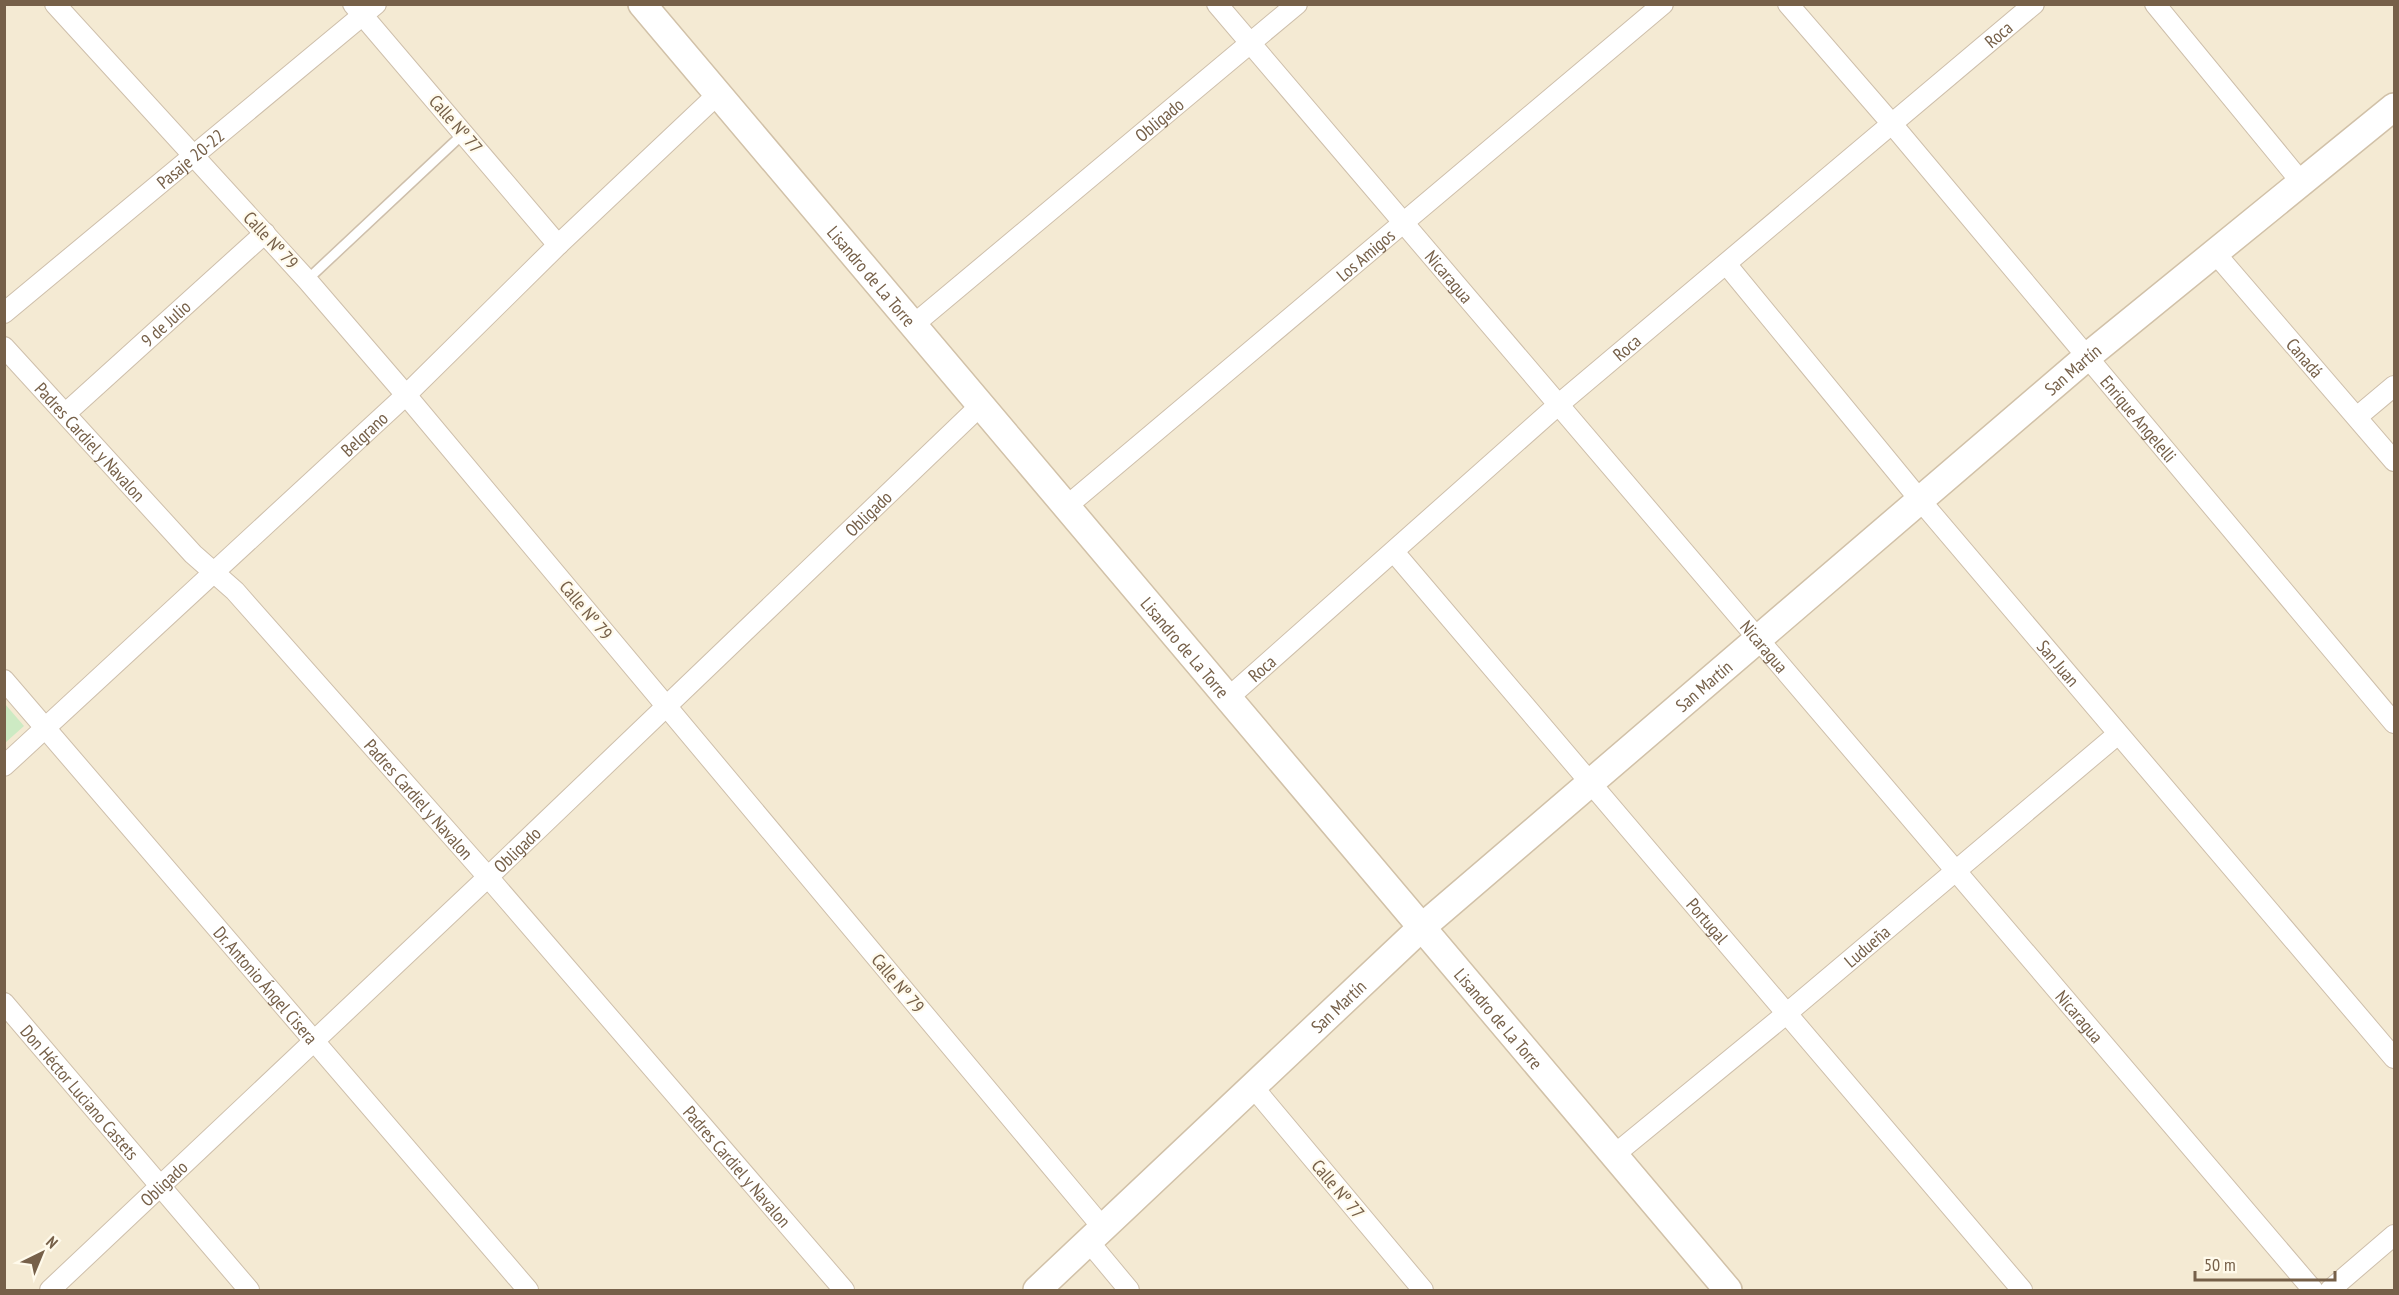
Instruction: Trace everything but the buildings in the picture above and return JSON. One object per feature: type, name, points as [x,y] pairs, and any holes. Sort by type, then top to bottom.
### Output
[{"type":"street","name":"Calle Nº 79","points":[[55,4],[307,280],[667,707],[1096,1235],[1129,1290]]},
{"type":"street","name":"Lisandro de La Torre","points":[[642,4],[1728,1290]]},
{"type":"street","name":"Nicaragua","points":[[1216,4],[2313,1290]]},
{"type":"street","name":"Obligado","points":[[912,326],[1297,4]]},
{"type":"street","name":"Los Amigos","points":[[1067,506],[1401,222],[1663,4]]},
{"type":"street","name":"Enrique Angelelli","points":[[1788,4],[2088,356],[2394,723]]},
{"type":"street","name":"Roca","points":[[1228,698],[1558,405],[1727,265],[2034,4]]},
{"type":"street","points":[[2155,4],[2302,183]]},
{"type":"street","name":"Pasaje 20-22","points":[[4,313],[194,156],[364,8]]},
{"type":"street","name":"Calle Nº 77","points":[[364,8],[558,245]]},
{"type":"street","name":"Belgrano","points":[[4,766],[406,395],[558,245],[718,94]]},
{"type":"street","name":"San Martín","points":[[1037,1290],[1421,928],[2088,356],[2394,107]]},
{"type":"street","name":"9 de Julio","points":[[66,413],[265,233]]},
{"type":"street","name":"Canadá","points":[[2215,253],[2394,461]]},
{"type":"street","name":"San Juan","points":[[1727,265],[1920,500],[2394,1058]]},
{"type":"street","name":"Padres Cardiel y Navalon","points":[[4,347],[193,554],[235,591],[488,877],[844,1290]]},
{"type":"street","points":[[2357,417],[2394,386]]},
{"type":"street","name":"Obligado","points":[[50,1290],[667,707],[981,405]]},
{"type":"street","name":"Portugal","points":[[1394,552],[2022,1290]]},
{"type":"street","name":"Dr. Antonio Ángel Cisera","points":[[4,680],[528,1290]]},
{"type":"street","name":"Ludueña","points":[[1614,1155],[1786,1014],[2118,734]]},
{"type":"street","name":"Don Héctor Luciano Castets","points":[[4,1003],[249,1290]]},
{"type":"street","name":"Calle Nº 77","points":[[1253,1087],[1423,1290]]},
{"type":"street","points":[[2330,1290],[2394,1235]]},
{"type":"lane","points":[[307,280],[464,133]]},
{"type":"shaded area","points":[[5,5],[2394,5],[2394,1290],[5,1290]]},
{"type":"green space","points":[[5,704],[24,726],[4,743]]}]
